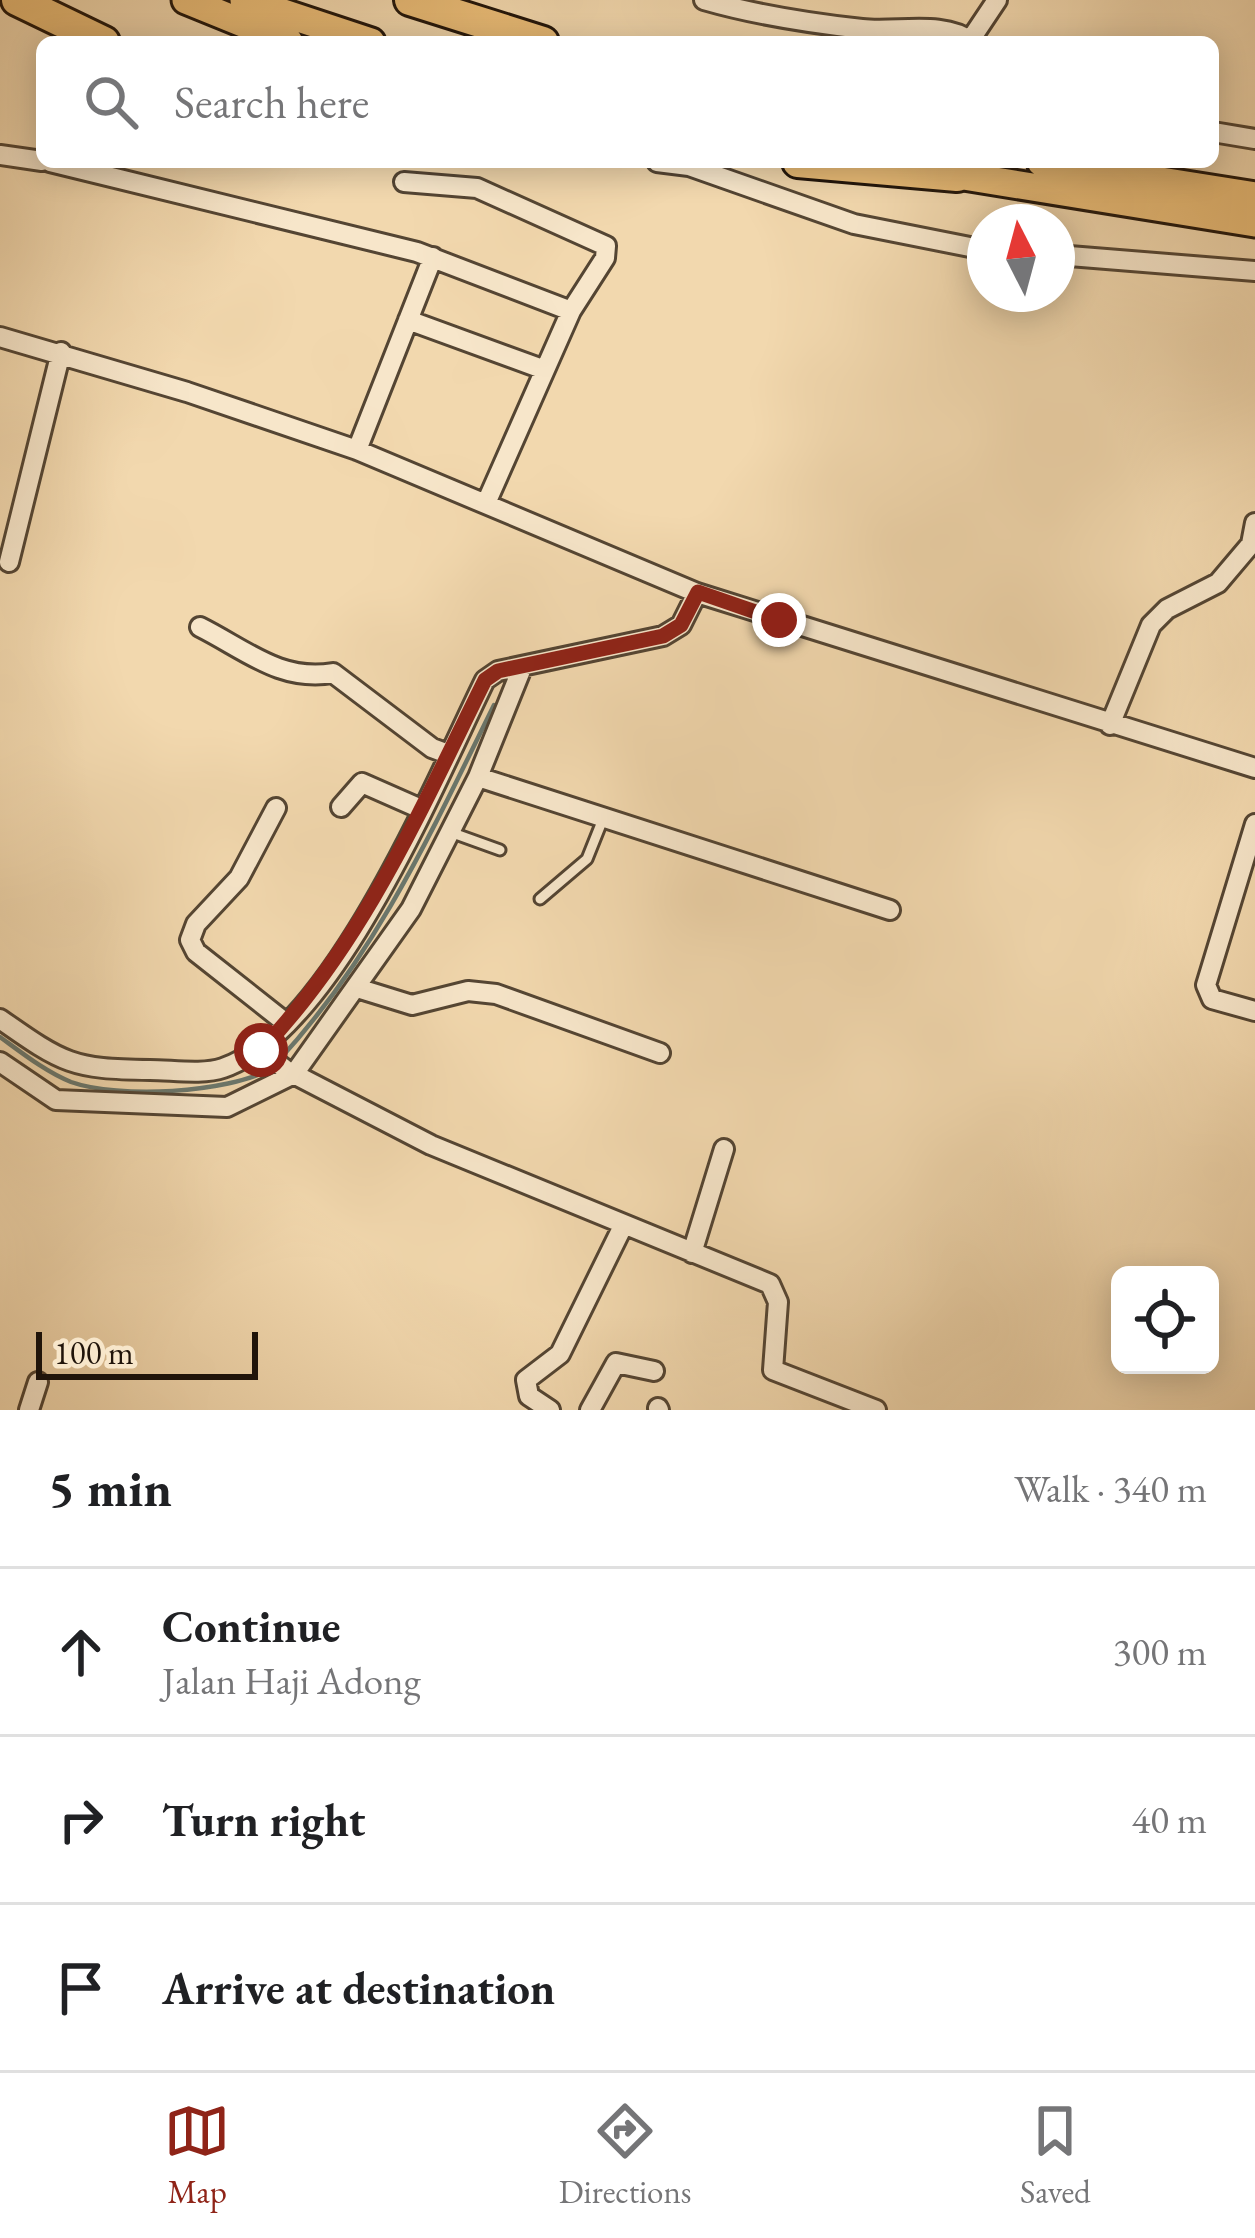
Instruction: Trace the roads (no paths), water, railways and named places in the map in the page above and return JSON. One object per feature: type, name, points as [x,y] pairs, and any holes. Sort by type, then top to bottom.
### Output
[{"type":"highway","points":[[17,0],[92,36]]},
{"type":"highway","points":[[410,0],[524,36]]},
{"type":"highway","points":[[0,1],[63,22]]},
{"type":"highway","points":[[866,168],[957,176]]},
{"type":"main road","points":[[186,0],[275,36]]},
{"type":"main road","points":[[244,0],[353,36]]},
{"type":"main road","points":[[913,168],[1255,223]]},
{"type":"main road","points":[[1079,168],[1255,196]]},
{"type":"street","points":[[704,0],[771,17],[962,36]]},
{"type":"street","points":[[974,36],[997,0]]},
{"type":"street","points":[[1219,133],[1255,139]]},
{"type":"street","points":[[0,155],[36,160]]},
{"type":"street","points":[[81,168],[433,257],[571,311]]},
{"type":"street","points":[[694,168],[901,237],[967,247]]},
{"type":"street","points":[[404,182],[477,188],[602,241],[605,258],[571,311],[487,501]]},
{"type":"street","points":[[1075,256],[1255,271]]},
{"type":"street","points":[[357,450],[433,257]]},
{"type":"street","points":[[408,320],[545,370]]},
{"type":"street","points":[[0,337],[61,352],[357,450],[698,592],[1255,768]]},
{"type":"street","points":[[9,562],[61,352]]},
{"type":"street","points":[[1110,725],[1158,616],[1208,592],[1253,545],[1255,524]]},
{"type":"street","points":[[0,1019],[61,1062],[86,1069],[220,1070],[264,1053],[376,900],[485,680],[498,671],[663,636],[681,625],[698,592]]},
{"type":"street","points":[[200,627],[263,666],[316,678],[333,673],[432,748],[448,754]]},
{"type":"street","points":[[0,1062],[56,1100],[227,1107],[290,1072],[411,910],[478,777],[522,668]]},
{"type":"street","points":[[478,777],[890,910]]},
{"type":"street","points":[[341,806],[362,783],[421,809]]},
{"type":"street","points":[[276,808],[239,878],[196,924],[190,940],[196,952],[286,1023]]},
{"type":"street","points":[[1255,824],[1206,986],[1212,999],[1255,1011]]},
{"type":"street","points":[[357,988],[412,1005],[468,991],[496,994],[660,1053]]},
{"type":"street","points":[[264,1053],[290,1072],[430,1145],[757,1277],[776,1292],[770,1360],[781,1377],[877,1410]]},
{"type":"street","points":[[692,1252],[724,1149]]},
{"type":"street","points":[[550,1410],[529,1396],[526,1380],[560,1354],[623,1226]]},
{"type":"street","points":[[590,1410],[616,1363],[654,1371]]},
{"type":"street","points":[[29,1410],[38,1382]]},
{"type":"lane","points":[[540,899],[587,859],[604,819]]},
{"type":"lane","points":[[450,832],[500,850]]},
{"type":"waterway","points":[[279,1060],[373,935],[494,705]]},
{"type":"waterway","points":[[0,1037],[62,1078],[116,1091],[201,1088],[271,1069]]}]
